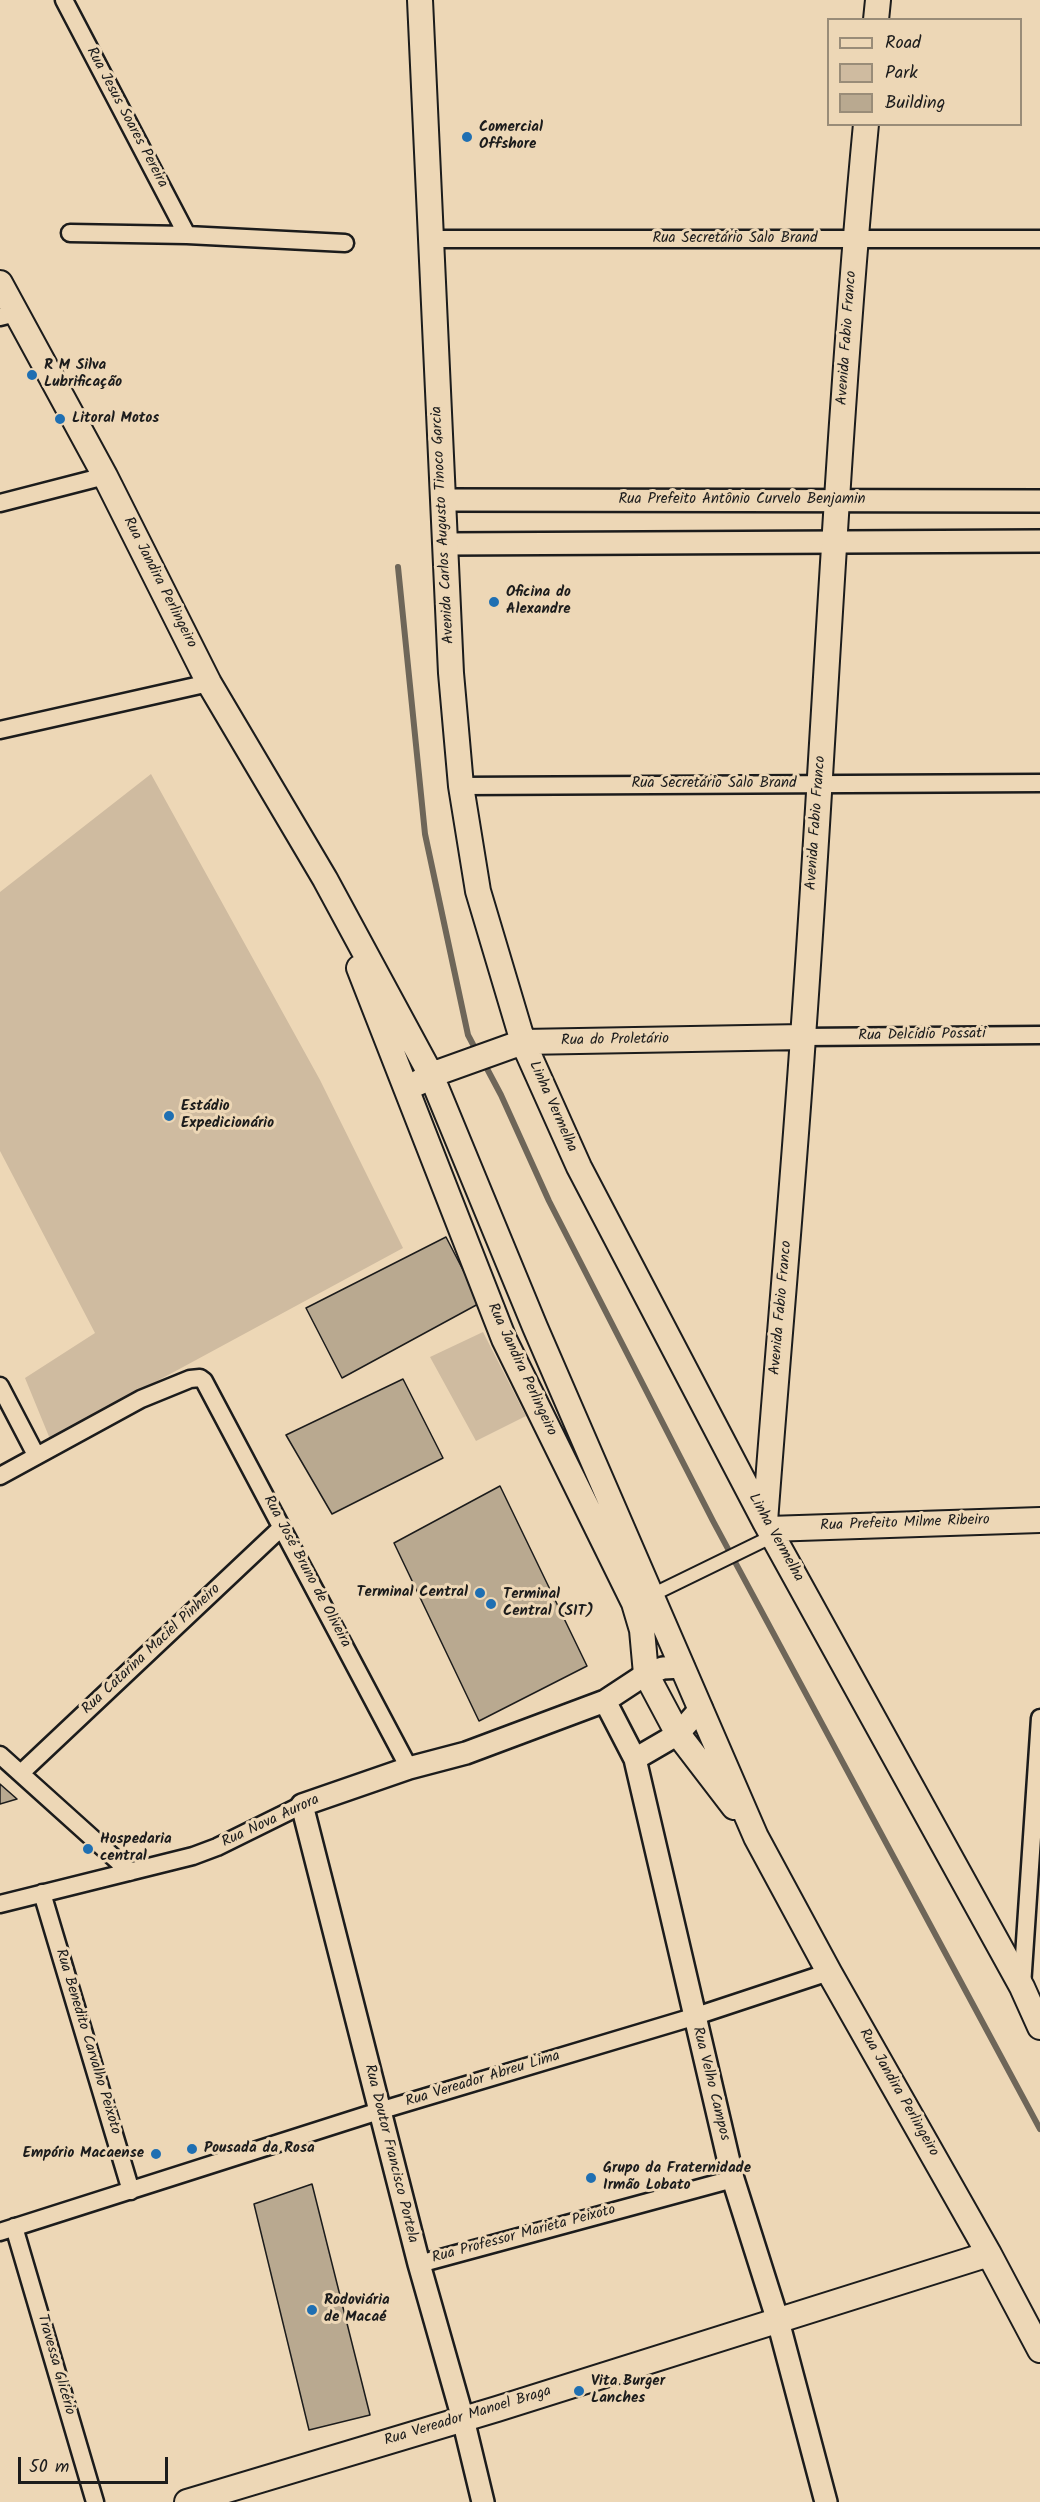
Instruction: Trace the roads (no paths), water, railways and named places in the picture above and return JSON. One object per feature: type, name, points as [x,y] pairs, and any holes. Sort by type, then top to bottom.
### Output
[{"type":"main road","name":"Avenida Carlos Augusto Tinoco Garcia","points":[[420,0],[451,673],[461,786],[478,891],[518,1044]]},
{"type":"main road","points":[[876,18],[878,0]]},
{"type":"main road","name":"Avenida Fabio Franco","points":[[769,1529],[770,1453],[803,1037],[855,238],[866,126]]},
{"type":"main road","name":"Rua Jandira Perlingeiro","points":[[0,283],[8,315],[105,476],[210,683],[325,879],[432,1075],[535,1327],[756,1837],[829,1972],[989,2254],[1040,2350]]},
{"type":"main road","name":"Rua Jandira Perlingeiro","points":[[325,879],[504,1339],[627,1588],[642,1630],[646,1674],[678,1734],[756,1837]]},
{"type":"main road","name":"Rua do Proletário","points":[[432,1075],[518,1044],[803,1037]]},
{"type":"main road","name":"Linha Vermelha","points":[[518,1044],[579,1167],[769,1529],[1022,1987],[1040,2027]]},
{"type":"main road","points":[[409,1099],[414,1088],[432,1075]]},
{"type":"main road","points":[[504,1339],[519,1339],[535,1327]]},
{"type":"main road","points":[[728,1450],[749,1459],[770,1453]]},
{"type":"main road","name":"Rua Prefeito Milme Ribeiro","points":[[769,1529],[1040,1520]]},
{"type":"main road","name":"Rua Vereador Manoel Braga","points":[[187,2502],[778,2322],[989,2254]]},
{"type":"street","name":"Rua Jesus Soares Pereira","points":[[64,0],[187,235]]},
{"type":"street","points":[[70,233],[187,235],[345,243]]},
{"type":"street","name":"Rua Secretário Salo Brand","points":[[430,239],[1040,239]]},
{"type":"street","points":[[0,503],[105,476]]},
{"type":"street","name":"Rua Prefeito Antônio Curvelo Benjamin","points":[[443,500],[1040,501]]},
{"type":"street","points":[[445,544],[1040,541]]},
{"type":"street","points":[[0,730],[210,683]]},
{"type":"street","name":"Rua Secretário Salo Brand","points":[[461,786],[1040,783]]},
{"type":"street","name":"Rua Delcídio Possati","points":[[803,1037],[1040,1035]]},
{"type":"street","name":"Rua José Bruno de Oliveira","points":[[36,1455],[141,1399],[190,1379],[200,1378],[204,1381],[409,1768]]},
{"type":"street","points":[[0,1386],[36,1455],[0,1476]]},
{"type":"street","name":"Rua Catarina Maciel Pinheiro","points":[[21,1773],[282,1527]]},
{"type":"street","points":[[652,1595],[745,1551],[769,1529]]},
{"type":"street","points":[[646,1674],[663,1668],[683,1667]]},
{"type":"street","name":"Rua Nova Aurora","points":[[0,1904],[201,1853],[302,1805],[409,1768],[466,1753],[605,1701],[646,1674]]},
{"type":"street","name":"Rua Velho Campos","points":[[605,1701],[635,1759],[693,2017],[733,2179],[778,2322],[826,2502]]},
{"type":"street","points":[[635,1759],[678,1734],[701,1708]]},
{"type":"street","points":[[1022,1987],[1040,1718]]},
{"type":"street","points":[[0,1755],[130,1872]]},
{"type":"street","name":"Rua Doutor Francisco Portela","points":[[302,1805],[418,2264],[463,2419],[483,2502]]},
{"type":"street","name":"Rua Benedito Carvalho Peixoto","points":[[42,1893],[131,2191]]},
{"type":"street","name":"Rua Vereador Abreu Lima","points":[[7,2230],[379,2111],[693,2017],[829,1972]]},
{"type":"street","name":"Rua Professor Marieta Peixoto","points":[[418,2264],[733,2179]]},
{"type":"street","name":"Travessa Glicério","points":[[7,2230],[95,2502]]},
{"type":"waterway","points":[[398,567],[425,834],[468,1035],[477,1052]]},
{"type":"waterway","points":[[484,1063],[549,1201],[713,1521],[1040,2129]]},
{"type":"place","name":"Comercial Offshore","points":[[467,137]]},
{"type":"place","name":"R M Silva Lubrificação","points":[[32,375]]},
{"type":"place","name":"Litoral Motos","points":[[60,419]]},
{"type":"place","name":"Oficina do Alexandre","points":[[494,602]]},
{"type":"place","name":"Estádio Expedicionário","points":[[169,1116]]},
{"type":"place","name":"Terminal Central","points":[[480,1593]]},
{"type":"place","name":"Terminal Central (SIT)","points":[[491,1604]]},
{"type":"place","name":"Hospedaria central","points":[[88,1849]]},
{"type":"place","name":"Pousada da Rosa","points":[[192,2149]]},
{"type":"place","name":"Empório Macaense","points":[[156,2154]]},
{"type":"place","name":"Grupo da Fraternidade Irmão Lobato","points":[[591,2178]]},
{"type":"place","name":"Rodoviária de Macaé","points":[[312,2310]]},
{"type":"place","name":"Vita Burger Lanches","points":[[579,2391]]}]
